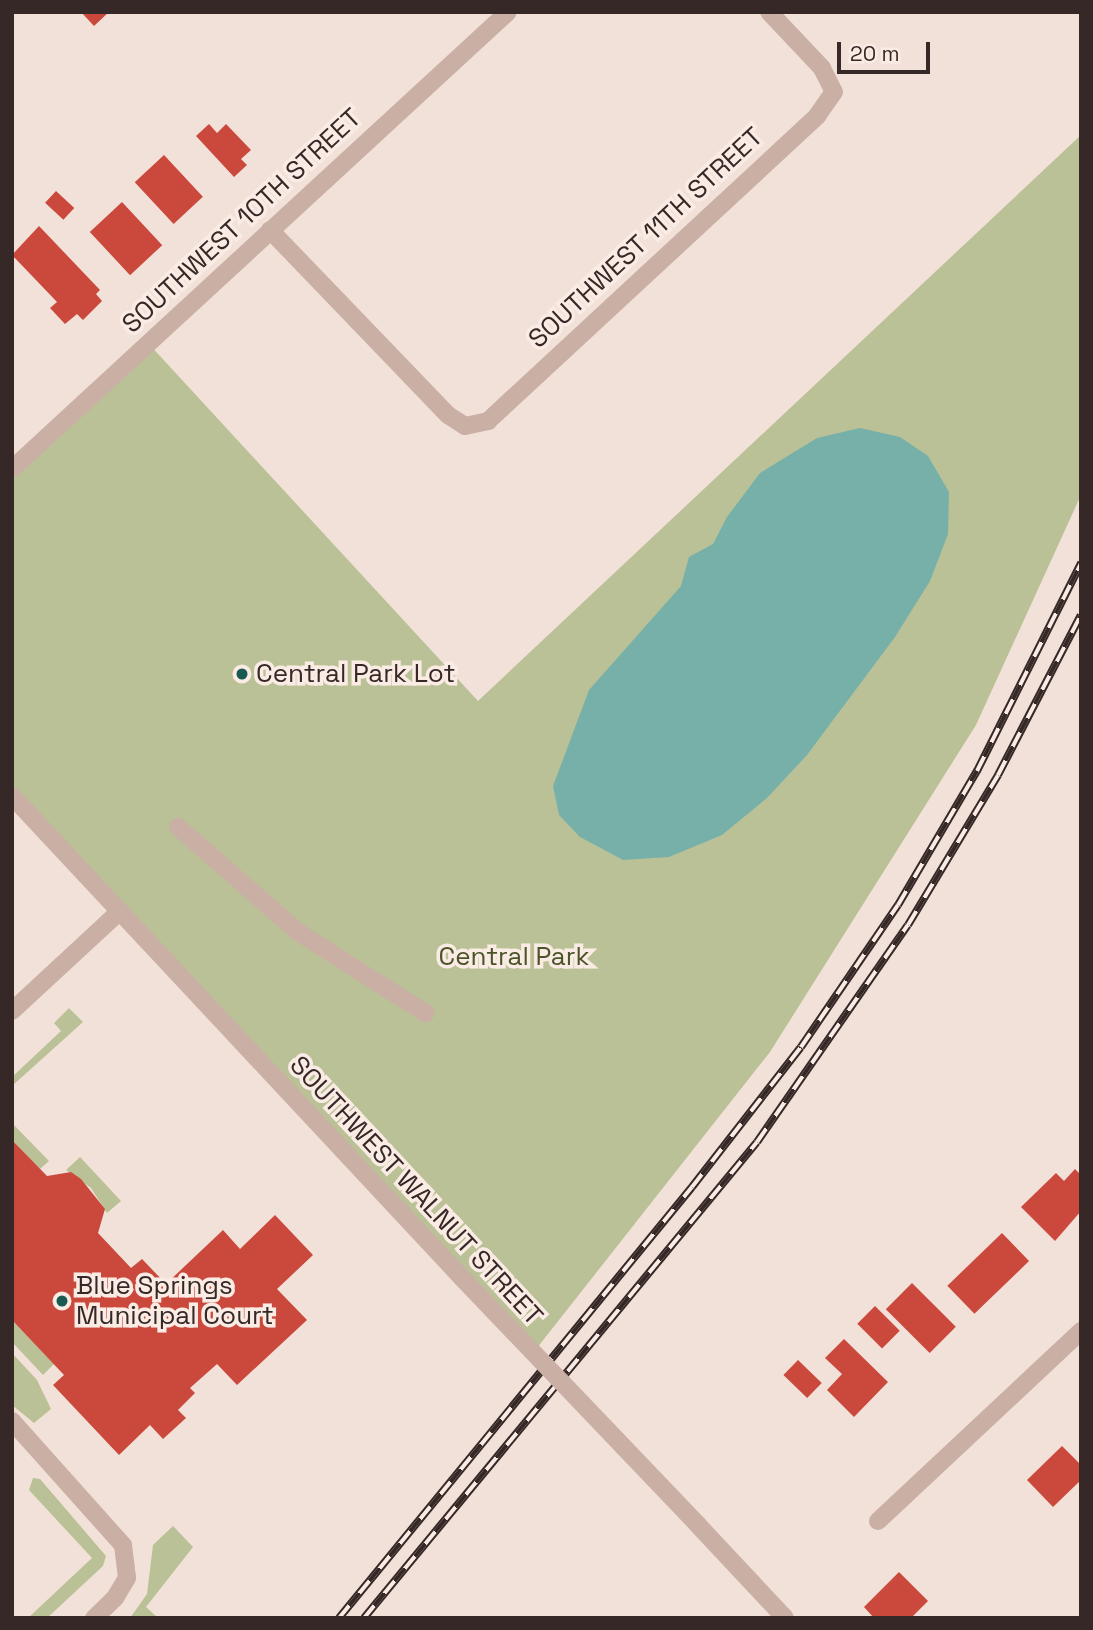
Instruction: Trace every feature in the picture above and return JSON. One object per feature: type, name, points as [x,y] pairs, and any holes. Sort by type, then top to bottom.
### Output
[{"type":"street","name":"SOUTHWEST 10TH STREET","points":[[12,469],[508,12]]},
{"type":"street","name":"SOUTHWEST 11TH STREET","points":[[270,230],[448,415],[465,426],[488,421],[817,116],[834,92],[822,68],[769,12]]},
{"type":"street","name":"SOUTHWEST WALNUT STREET","points":[[12,796],[464,1280],[785,1618]]},
{"type":"street","points":[[178,827],[298,932],[425,1013]]},
{"type":"street","points":[[12,1011],[119,912]]},
{"type":"street","points":[[878,1521],[1081,1331]]},
{"type":"street","points":[[12,1421],[117,1534],[127,1554],[127,1578],[115,1598],[94,1618]]},
{"type":"green space","name":"Central Park","points":[[1081,135],[1081,495],[976,725],[770,1052],[533,1353],[12,796],[12,469],[148,343],[478,701]]},
{"type":"green space","points":[[69,1008],[83,1022],[12,1086],[12,1077],[61,1031],[54,1023]]},
{"type":"green space","points":[[12,1123],[49,1161],[40,1169],[12,1140]]},
{"type":"green space","points":[[80,1157],[121,1201],[107,1213],[91,1188],[66,1170]]},
{"type":"green space","points":[[12,1320],[54,1364],[43,1375],[12,1342]]},
{"type":"green space","points":[[12,1353],[37,1380],[51,1409],[34,1423],[12,1405]]},
{"type":"green space","points":[[33,1478],[40,1479],[106,1556],[103,1566],[47,1618],[28,1618],[92,1558],[29,1490]]},
{"type":"green space","points":[[173,1526],[193,1547],[146,1607],[158,1618],[130,1618],[147,1594],[153,1545]]},
{"type":"water","points":[[860,428],[900,437],[928,456],[949,492],[948,534],[930,581],[895,637],[807,755],[767,798],[722,835],[669,857],[623,860],[580,837],[559,815],[553,786],[589,690],[681,586],[689,557],[713,544],[727,517],[760,473],[817,438]]},
{"type":"building","points":[[81,12],[109,12],[94,26]]},
{"type":"building","points":[[209,124],[217,133],[226,124],[251,150],[241,159],[247,165],[234,177],[196,136]]},
{"type":"building","points":[[164,155],[203,197],[174,224],[135,182]]},
{"type":"building","points":[[56,191],[74,208],[63,220],[45,203]]},
{"type":"building","points":[[122,202],[162,245],[130,275],[90,232]]},
{"type":"building","points":[[39,226],[100,290],[96,294],[102,301],[83,320],[77,314],[65,324],[50,308],[57,302],[12,255]]},
{"type":"building","points":[[12,1140],[47,1176],[71,1172],[81,1179],[105,1209],[98,1233],[131,1268],[142,1259],[166,1284],[223,1230],[240,1249],[275,1215],[313,1255],[277,1289],[307,1320],[237,1385],[217,1364],[190,1388],[195,1393],[178,1410],[186,1418],[163,1439],[150,1425],[119,1455],[53,1385],[64,1375],[12,1320]]},
{"type":"building","points":[[1075,1169],[1081,1175],[1081,1211],[1055,1241],[1021,1207],[1056,1173],[1064,1181]]},
{"type":"building","points":[[1002,1233],[1029,1261],[974,1314],[947,1286]]},
{"type":"building","points":[[912,1283],[956,1327],[930,1353],[886,1309]]},
{"type":"building","points":[[875,1306],[900,1331],[882,1348],[857,1324]]},
{"type":"building","points":[[844,1339],[888,1382],[854,1417],[827,1390],[842,1374],[825,1358]]},
{"type":"building","points":[[798,1360],[822,1383],[807,1398],[783,1375]]},
{"type":"building","points":[[1062,1446],[1081,1465],[1081,1480],[1053,1507],[1027,1480]]},
{"type":"building","points":[[899,1572],[928,1601],[911,1618],[874,1618],[864,1607]]},
{"type":"railway","points":[[339,1618],[692,1187],[801,1047],[898,905],[977,771],[1081,563]]},
{"type":"railway","points":[[364,1618],[757,1142],[908,925],[998,775],[1081,615]]},
{"type":"place","name":"Central Park Lot","points":[[242,674]]},
{"type":"place","name":"Blue Springs Municipal Court","points":[[62,1301]]}]
